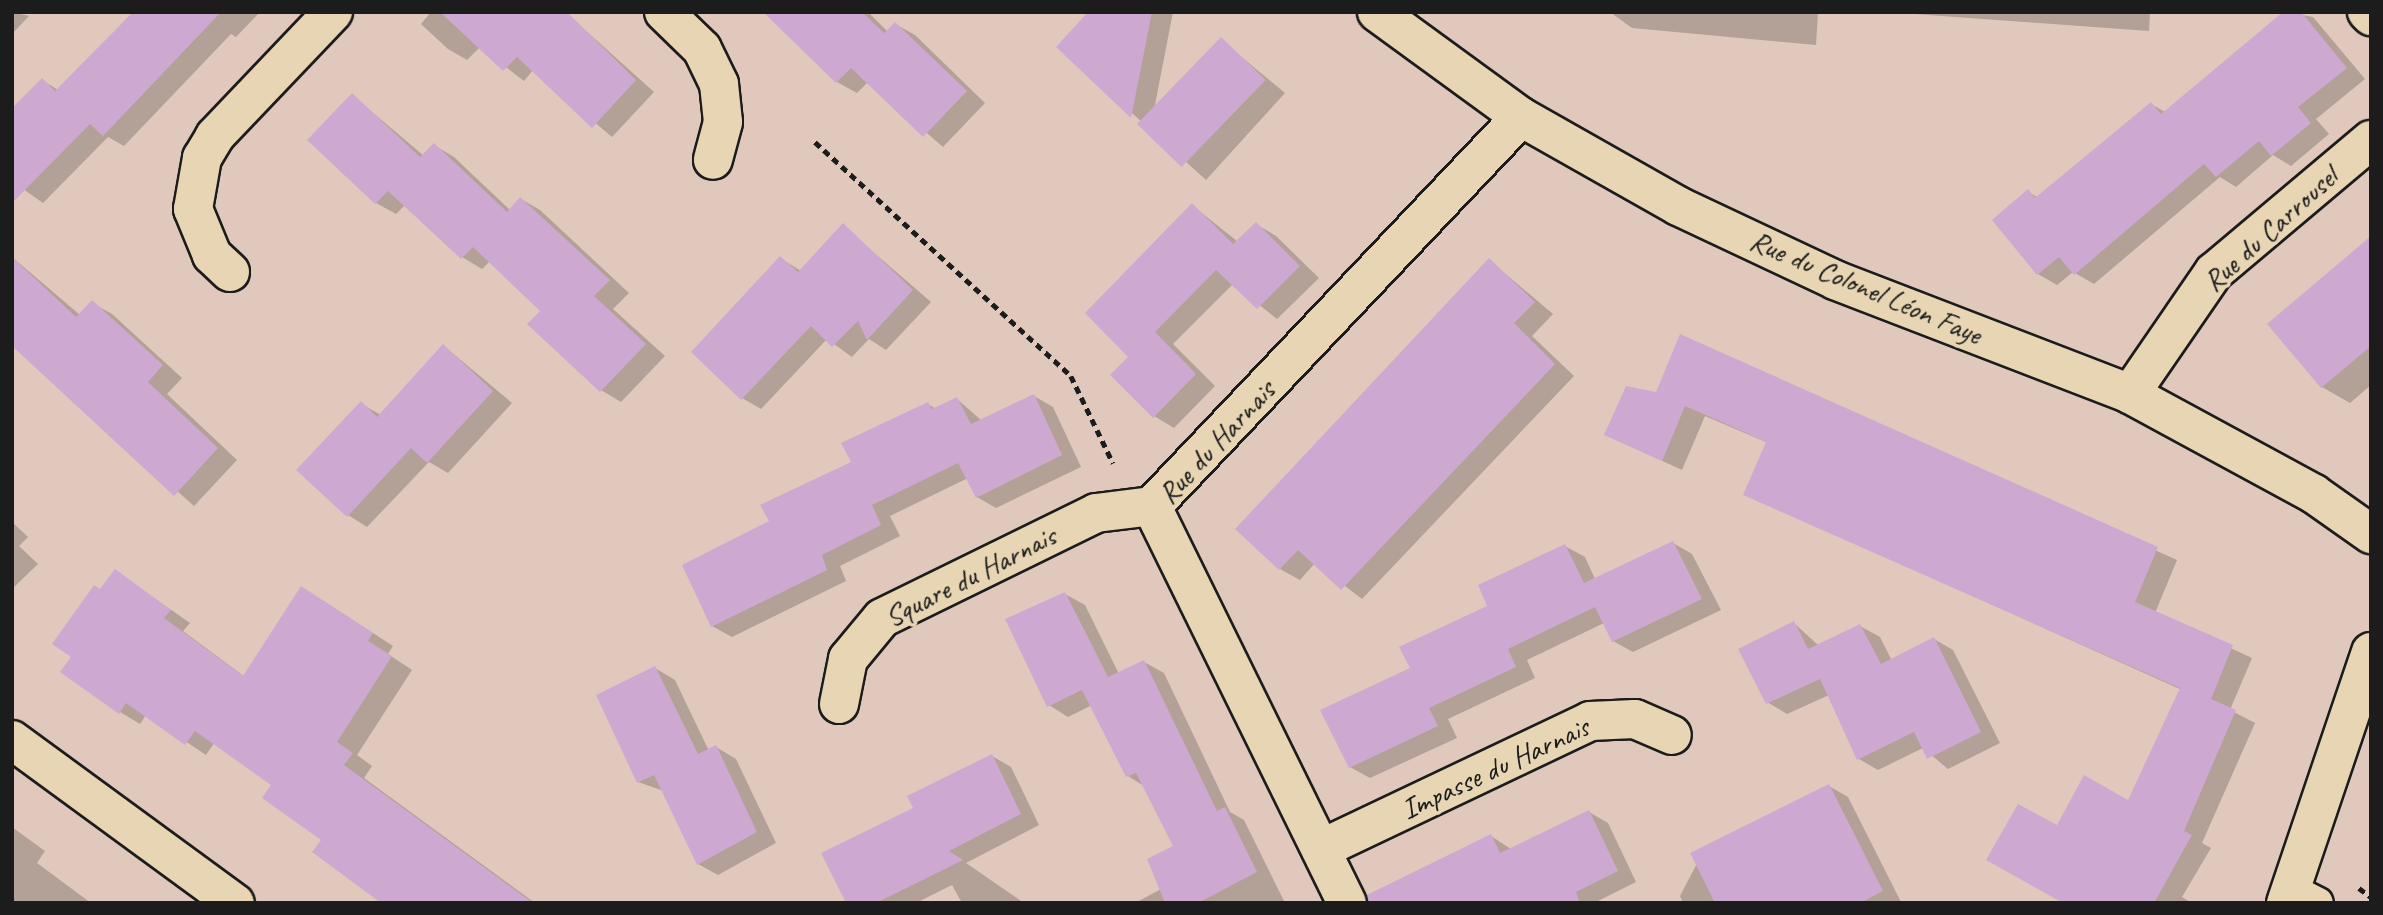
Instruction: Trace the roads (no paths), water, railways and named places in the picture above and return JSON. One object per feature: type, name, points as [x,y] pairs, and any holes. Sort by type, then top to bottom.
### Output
[{"type":"street","points":[[230,272],[212,255],[193,209],[202,158],[215,136],[333,12]]},
{"type":"street","points":[[664,12],[702,49],[719,84],[723,122],[713,160]]},
{"type":"street","name":"Rue du Colonel Léon Faye","points":[[1377,12],[1521,117],[1678,206],[1835,280],[2130,394],[2314,494],[2371,534]]},
{"type":"street","points":[[2367,12],[2371,16]]},
{"type":"street","name":"Rue du Harnais","points":[[1347,903],[1152,506],[1481,166],[1521,117]]},
{"type":"street","name":"Rue du Carrousel","points":[[2130,394],[2214,272],[2371,140]]},
{"type":"street","name":"Square du Harnais","points":[[839,704],[848,659],[882,618],[1096,513],[1152,506]]},
{"type":"street","points":[[2298,898],[2371,652]]},
{"type":"street","name":"Impasse du Harnais","points":[[1321,849],[1590,721],[1635,719],[1672,735]]},
{"type":"street","points":[[12,740],[235,903]]}]
